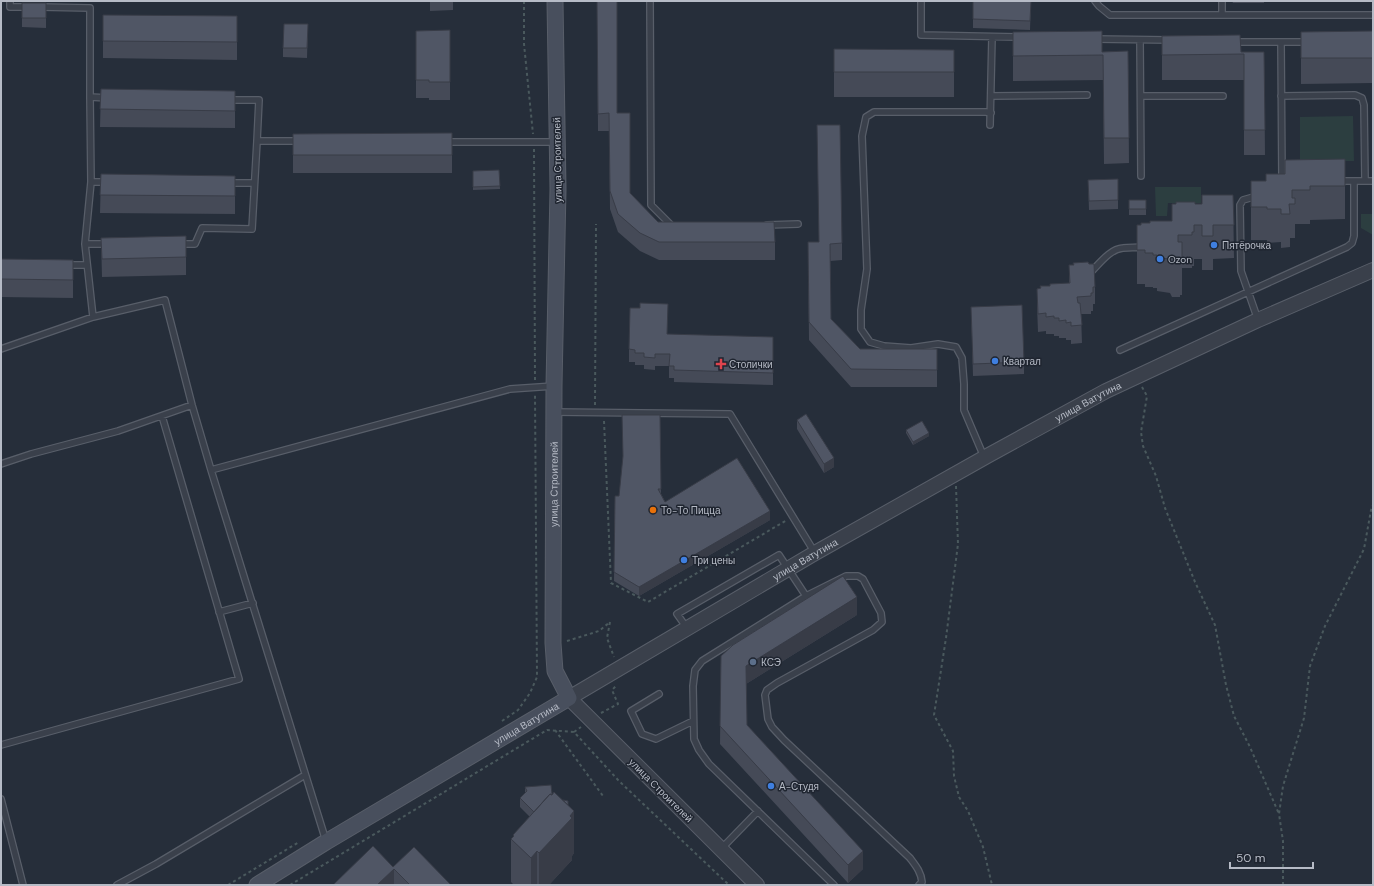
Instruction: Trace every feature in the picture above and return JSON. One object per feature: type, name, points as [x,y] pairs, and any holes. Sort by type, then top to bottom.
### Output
[{"type":"main road","name":"улица Строителей","points":[[555,1],[558,189],[554,386],[553,643],[555,671],[569,698]]},
{"type":"main road","name":"улица Ватутина","points":[[257,885],[326,842],[569,698]]},
{"type":"street","name":"улица Ватутина","points":[[569,698],[789,570],[815,553],[984,457],[1106,391],[1258,320],[1373,270]]},
{"type":"street","name":"улица Строителей","points":[[569,698],[757,885]]},
{"type":"lane","points":[[10,1],[10,7],[90,8]]},
{"type":"lane","points":[[90,1],[91,182],[85,244],[93,317]]},
{"type":"lane","points":[[650,1],[651,205],[673,228],[681,228]]},
{"type":"lane","points":[[921,1],[921,35],[1023,37]]},
{"type":"lane","points":[[1095,1],[1110,15],[1371,14]]},
{"type":"lane","points":[[1222,1],[1222,15]]},
{"type":"lane","points":[[990,125],[992,37]]},
{"type":"lane","points":[[1086,39],[1179,41]]},
{"type":"lane","points":[[1140,40],[1141,176]]},
{"type":"lane","points":[[1226,42],[1319,42]]},
{"type":"lane","points":[[1281,43],[1282,182]]},
{"type":"lane","points":[[991,96],[1087,95]]},
{"type":"lane","points":[[1281,96],[1356,95],[1362,98],[1364,105],[1365,181]]},
{"type":"lane","points":[[1141,96],[1223,96]]},
{"type":"lane","points":[[90,98],[113,98]]},
{"type":"lane","points":[[171,244],[195,244],[202,228],[252,229],[259,100],[221,100]]},
{"type":"lane","points":[[984,457],[964,410],[962,358],[956,347],[938,344],[911,348],[884,346],[870,342],[861,329],[861,310],[867,269],[862,136],[866,118],[874,112],[991,113]]},
{"type":"lane","points":[[257,141],[311,141]]},
{"type":"lane","points":[[436,142],[557,142]]},
{"type":"lane","points":[[1330,181],[1373,181]]},
{"type":"lane","points":[[1120,350],[1347,247],[1352,243],[1354,236],[1354,181]]},
{"type":"lane","points":[[91,182],[115,182]]},
{"type":"lane","points":[[1276,185],[1282,182],[1290,182]]},
{"type":"lane","points":[[223,183],[254,183]]},
{"type":"lane","points":[[1258,320],[1241,271],[1240,205],[1243,200],[1255,197],[1264,192]]},
{"type":"lane","points":[[1233,218],[1240,218]]},
{"type":"lane","points":[[759,225],[798,224]]},
{"type":"lane","points":[[85,244],[117,244]]},
{"type":"lane","points":[[1091,272],[1109,254],[1116,250],[1146,246]]},
{"type":"lane","points":[[56,265],[88,265]]},
{"type":"lane","points":[[1,349],[93,317],[165,300],[192,405],[211,470],[326,842]]},
{"type":"lane","points":[[211,470],[510,389],[554,386]]},
{"type":"lane","points":[[1,464],[37,452],[118,431],[192,405]]},
{"type":"lane","points":[[554,412],[730,414],[815,553]]},
{"type":"lane","points":[[1,745],[239,679],[162,416]]},
{"type":"lane","points":[[789,570],[806,596]]},
{"type":"lane","points":[[834,885],[709,764],[699,750],[694,739],[693,686],[695,670],[702,661],[806,596],[846,576],[858,576],[863,579],[881,613],[882,622],[873,630],[767,690],[765,696],[768,719],[772,727],[784,740],[910,858],[919,869],[922,882],[919,885]]},
{"type":"lane","points":[[219,612],[253,603]]},
{"type":"lane","points":[[659,694],[631,711],[642,734],[656,739],[693,721]]},
{"type":"lane","points":[[117,885],[156,864],[305,775]]},
{"type":"lane","points":[[1,799],[23,885]]},
{"type":"lane","points":[[721,849],[758,811]]},
{"type":"path","points":[[501,722],[518,710],[530,693],[537,677],[534,142],[524,44],[524,1]]},
{"type":"path","points":[[596,224],[595,404],[597,412],[604,422],[611,583],[648,602],[793,516]]},
{"type":"path","points":[[1136,377],[1147,396],[1142,432],[1143,446],[1156,476],[1168,514],[1195,582],[1215,625],[1226,685],[1234,716],[1250,747],[1279,814],[1283,841],[1282,885]]},
{"type":"path","points":[[953,475],[957,490],[958,544],[949,617],[934,715],[953,751],[954,776],[959,797],[968,811],[983,847],[992,885]]},
{"type":"path","points":[[1279,814],[1285,780],[1304,718],[1310,666],[1325,626],[1364,549],[1373,505]]},
{"type":"path","points":[[567,640],[599,631],[610,622],[607,638],[615,659]]},
{"type":"path","points":[[574,732],[618,704],[612,690],[622,681]]},
{"type":"path","points":[[290,885],[547,730],[555,730],[574,732],[619,780],[729,885]]},
{"type":"path","points":[[555,730],[603,796]]},
{"type":"path","points":[[228,885],[302,840]]},
{"type":"shaded area","points":[[1353,116],[1354,161],[1300,161],[1300,117]]},
{"type":"shaded area","points":[[1155,187],[1201,187],[1201,203],[1168,203],[1167,216],[1156,216]]},
{"type":"shaded area","points":[[1372,192],[1373,235],[1361,228],[1361,214],[1372,214]]},
{"type":"building","points":[[597,1],[617,1],[617,113],[630,113],[630,193],[658,222],[774,222],[775,242],[659,242],[640,233],[618,214],[610,191],[609,113],[598,114]]},
{"type":"building","points":[[973,1],[1031,1],[1030,21],[973,19]]},
{"type":"building","points":[[22,3],[46,3],[46,18],[22,18]]},
{"type":"building","points":[[103,15],[237,16],[237,42],[103,41]]},
{"type":"building","points":[[284,24],[308,24],[307,48],[283,48]]},
{"type":"building","points":[[450,30],[450,82],[429,82],[429,80],[416,80],[416,31]]},
{"type":"building","points":[[1102,31],[1102,52],[1128,51],[1129,138],[1104,138],[1103,55],[1013,56],[1013,32]]},
{"type":"building","points":[[1373,31],[1373,58],[1301,58],[1301,32]]},
{"type":"building","points":[[1240,35],[1241,52],[1264,52],[1265,130],[1244,130],[1244,54],[1162,55],[1162,36]]},
{"type":"building","points":[[834,49],[954,50],[954,72],[834,72]]},
{"type":"building","points":[[101,89],[235,91],[235,111],[100,109]]},
{"type":"building","points":[[817,125],[840,125],[842,243],[830,244],[831,319],[860,349],[937,349],[937,370],[851,369],[809,322],[808,242],[819,242]]},
{"type":"building","points":[[452,133],[452,155],[293,155],[293,134]]},
{"type":"building","points":[[1345,159],[1345,186],[1310,186],[1310,190],[1292,190],[1292,198],[1295,198],[1295,204],[1289,204],[1290,214],[1281,214],[1281,209],[1251,207],[1251,181],[1266,181],[1266,174],[1285,174],[1285,160]]},
{"type":"building","points":[[499,170],[500,186],[473,187],[473,171]]},
{"type":"building","points":[[101,174],[235,176],[235,196],[100,195]]},
{"type":"building","points":[[1118,179],[1118,200],[1089,201],[1088,180]]},
{"type":"building","points":[[1202,195],[1233,195],[1234,225],[1213,225],[1213,236],[1202,236],[1202,225],[1194,225],[1194,232],[1192,232],[1192,235],[1178,235],[1178,242],[1182,242],[1182,261],[1180,261],[1180,263],[1172,264],[1170,259],[1157,258],[1157,255],[1153,255],[1153,253],[1145,253],[1145,250],[1137,250],[1137,225],[1141,225],[1141,223],[1150,223],[1150,221],[1172,221],[1172,204],[1176,204],[1176,202],[1195,202],[1195,204],[1202,204]]},
{"type":"building","points":[[1129,200],[1146,200],[1146,209],[1129,209]]},
{"type":"building","points":[[186,236],[186,257],[102,259],[101,238]]},
{"type":"building","points":[[1,259],[73,260],[73,280],[1,279]]},
{"type":"building","points":[[1088,262],[1089,264],[1094,264],[1095,287],[1093,287],[1093,293],[1091,293],[1091,296],[1077,297],[1078,303],[1080,303],[1082,325],[1071,326],[1071,322],[1066,323],[1066,320],[1059,321],[1059,318],[1054,318],[1054,316],[1046,317],[1046,313],[1038,314],[1037,289],[1041,288],[1040,286],[1050,286],[1050,284],[1070,283],[1069,265],[1074,265],[1073,263]]},
{"type":"building","points":[[640,303],[668,304],[667,334],[773,337],[773,373],[674,370],[674,366],[669,366],[670,354],[655,354],[655,358],[644,357],[644,353],[635,353],[635,350],[629,349],[630,308],[640,308]]},
{"type":"building","points":[[1022,305],[1024,362],[973,364],[971,307]]},
{"type":"building","points":[[806,414],[834,458],[824,464],[797,420]]},
{"type":"building","points":[[622,415],[660,415],[661,489],[658,489],[665,502],[737,458],[770,511],[639,587],[614,572],[615,496],[619,496],[623,456]]},
{"type":"building","points":[[922,421],[929,433],[913,442],[906,430]]},
{"type":"building","points":[[843,576],[857,597],[746,666],[747,725],[863,851],[848,865],[720,726],[721,656],[733,645]]},
{"type":"building","points":[[551,785],[552,795],[550,794],[534,812],[520,798],[527,791],[525,787]]},
{"type":"building","points":[[554,792],[574,811],[570,816],[572,818],[539,853],[537,851],[531,858],[511,839],[550,794],[552,795]]},
{"type":"building","points":[[373,846],[393,867],[414,847],[451,885],[410,885],[394,869],[377,885],[333,885]]},
{"type":"place","name":"Пятёрочка","points":[[1214,245]]},
{"type":"place","name":"Ozon","points":[[1160,259]]},
{"type":"place","name":"Квартал","points":[[995,361]]},
{"type":"place","name":"Столички","points":[[721,364]]},
{"type":"place","name":"То-То Пицца","points":[[653,510]]},
{"type":"place","name":"Три цены","points":[[684,560]]},
{"type":"place","name":"КСЭ","points":[[753,662]]},
{"type":"place","name":"А-Студя","points":[[771,786]]}]
